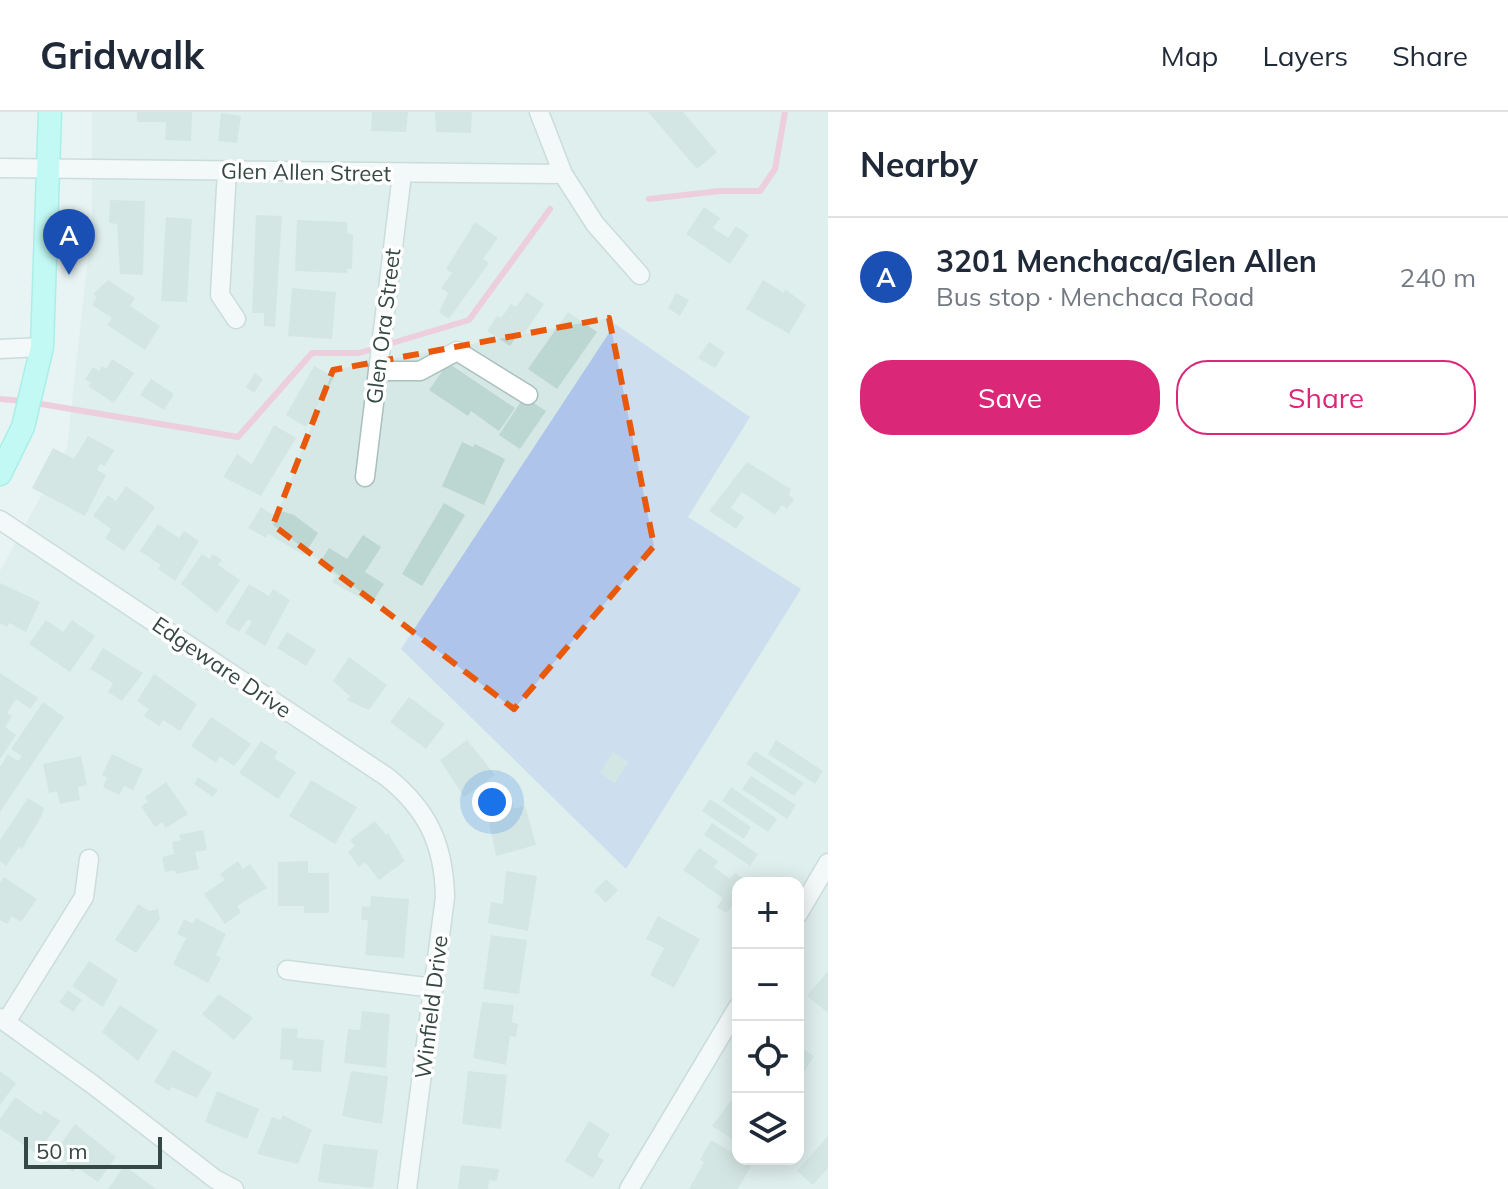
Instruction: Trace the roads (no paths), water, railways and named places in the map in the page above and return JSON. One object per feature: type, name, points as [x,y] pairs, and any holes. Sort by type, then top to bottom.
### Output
[{"type":"main road","points":[[0,474],[23,427],[42,347],[50,112]]},
{"type":"street","points":[[539,112],[563,174],[595,224],[640,275]]},
{"type":"street","name":"Glen Allen Street","points":[[0,168],[49,166],[402,174],[563,174]]},
{"type":"street","points":[[227,170],[220,295],[236,319]]},
{"type":"street","name":"Glen Ora Street","points":[[365,477],[402,174]]},
{"type":"street","points":[[0,349],[42,347]]},
{"type":"street","points":[[378,371],[420,371],[457,351],[528,395]]},
{"type":"street","name":"Edgeware Drive","points":[[0,520],[387,777],[406,792],[432,827]]},
{"type":"street","name":"Winfield Drive","points":[[407,1189],[445,884],[441,848],[432,827]]},
{"type":"street","points":[[89,859],[84,897],[3,1020],[82,1076],[212,1184],[234,1189]]},
{"type":"street","points":[[804,904],[828,863]]},
{"type":"street","points":[[287,970],[434,988]]},
{"type":"street","points":[[629,1189],[732,1017]]},
{"type":"waterway","points":[[649,199],[720,191],[760,191],[775,169],[785,112]]},
{"type":"waterway","points":[[35,403],[238,437],[312,353],[359,353],[469,320],[550,209]]},
{"type":"waterway","points":[[0,399],[24,401]]},
{"type":"place","name":"3201 Menchaca/Glen Allen","points":[[69,275]]}]
